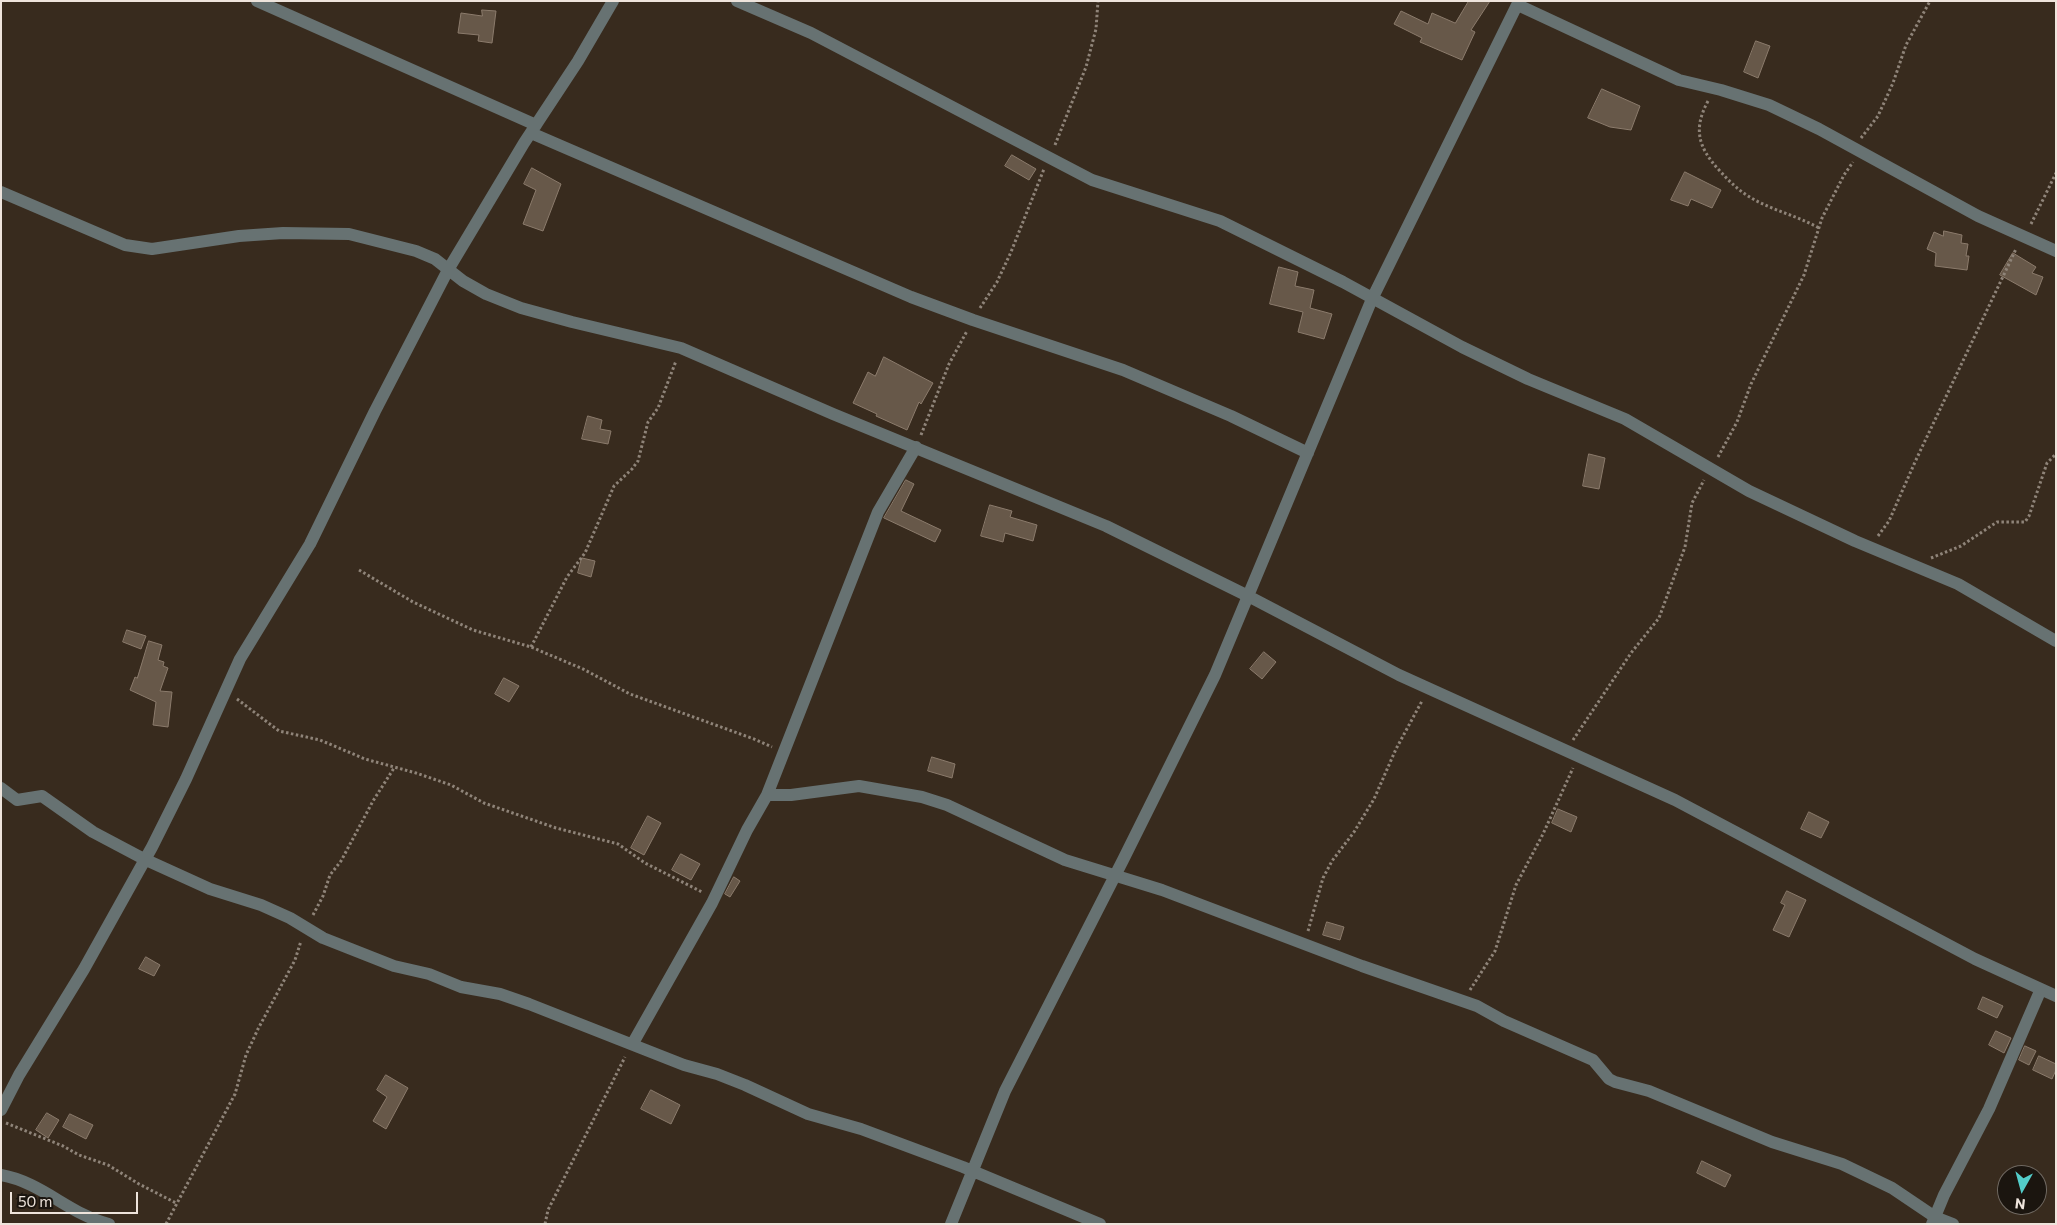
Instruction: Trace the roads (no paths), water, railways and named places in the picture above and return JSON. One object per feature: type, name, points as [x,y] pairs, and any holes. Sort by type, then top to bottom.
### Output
[{"type":"street","points":[[257,1],[534,129],[911,297],[972,320],[1123,370],[1231,416],[1308,453]]},
{"type":"street","points":[[1,1110],[19,1075],[84,969],[144,859],[186,779],[240,659],[310,544],[375,411],[448,270],[578,61],[613,1]]},
{"type":"street","points":[[737,1],[810,33],[1092,180],[1220,221],[1343,282],[1462,347],[1528,379],[1625,418],[1749,491],[1870,548],[1958,584],[2056,641]]},
{"type":"street","points":[[951,1224],[1005,1091],[1115,876],[1214,675],[1372,299],[1518,3],[1679,80],[1768,105],[1857,150],[1978,216],[2056,251]]},
{"type":"street","points":[[1,192],[125,246],[138,248],[152,249],[239,236],[329,232],[350,234],[416,250],[435,259],[448,270],[486,294],[521,308],[681,348],[768,387],[1106,526],[1248,596],[1399,675],[1675,800],[1975,959],[2056,996]]},
{"type":"street","points":[[633,1043],[714,897],[747,830],[768,795],[878,512],[916,447]]},
{"type":"street","points":[[768,795],[791,796],[860,786],[922,797],[967,813],[1065,860],[1162,890],[1304,944],[1463,1001],[1593,1060],[1609,1079],[1615,1082],[1649,1091],[1772,1142],[1842,1164],[1892,1188],[1933,1220],[1953,1224]]},
{"type":"street","points":[[1,788],[17,800],[42,796],[93,832],[144,859],[210,889],[261,905],[324,938],[394,966],[429,974],[461,987],[500,994],[529,1004],[611,1037],[633,1043],[684,1065],[745,1085],[808,1114],[861,1129],[972,1171],[1100,1224]]},
{"type":"street","points":[[1933,1220],[1989,1109],[2041,989]]},
{"type":"street","points":[[1,1175],[12,1177],[39,1188],[87,1218],[109,1224]]}]
